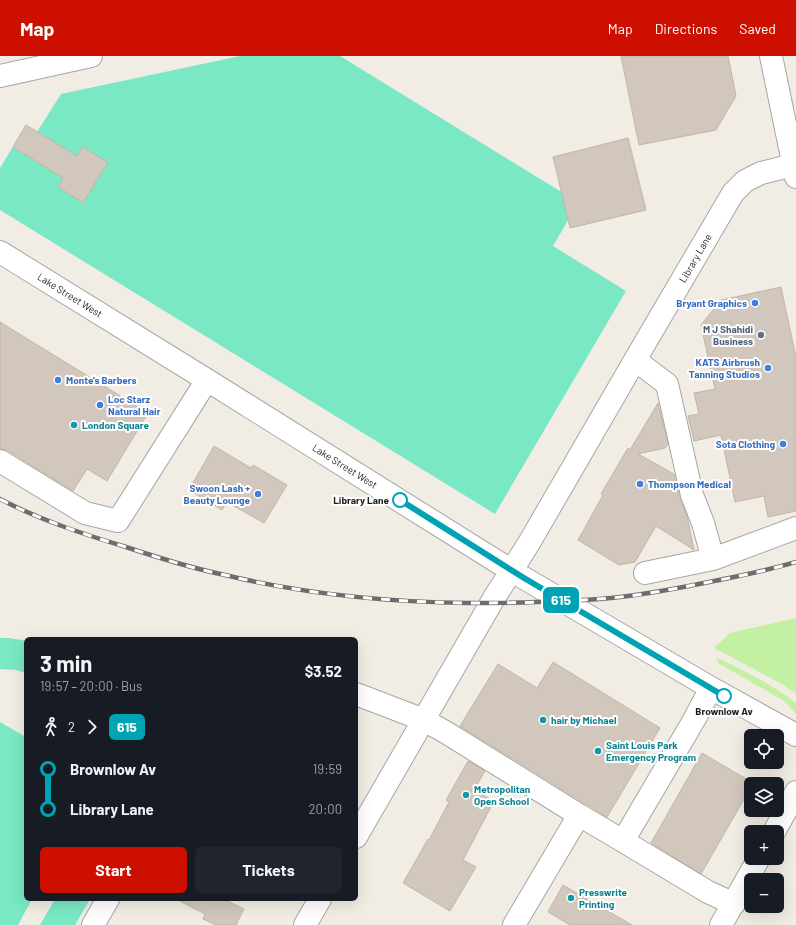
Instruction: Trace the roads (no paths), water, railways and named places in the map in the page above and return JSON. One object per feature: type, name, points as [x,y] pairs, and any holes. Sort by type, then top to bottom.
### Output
[{"type":"street","points":[[0,76],[91,56]]},
{"type":"street","points":[[771,56],[788,98],[795,171]]},
{"type":"street","name":"Library Lane","points":[[358,834],[494,598],[529,543],[733,193],[745,181],[761,173],[795,171]]},
{"type":"street","name":"Lake Street West","points":[[0,252],[512,571],[796,736]]},
{"type":"street","points":[[635,360],[667,384],[692,495],[703,523],[713,559]]},
{"type":"street","points":[[0,461],[85,513],[118,521],[207,380]]},
{"type":"street","points":[[645,573],[713,559],[796,528]]},
{"type":"street","points":[[624,841],[711,688]]},
{"type":"street","points":[[358,695],[424,720],[708,892],[734,904]]},
{"type":"street","points":[[778,825],[796,792]]},
{"type":"street","points":[[514,925],[579,815]]},
{"type":"street","points":[[721,925],[755,865]]},
{"type":"street","points":[[93,925],[107,901]]},
{"type":"street","points":[[305,925],[319,901]]},
{"type":"railway","points":[[0,499],[31,514],[62,526],[187,566],[255,582],[315,592],[376,599],[486,603],[611,598],[646,594],[750,574],[796,562]]},
{"type":"place","name":"Bryant Graphics","points":[[755,303]]},
{"type":"place","name":"M J Shahidi Business","points":[[761,335]]},
{"type":"place","name":"KATS Airbrush Tanning Studios","points":[[768,368]]},
{"type":"place","name":"Monte's Barbers","points":[[58,380]]},
{"type":"place","name":"Loc Starz Natural Hair","points":[[100,405]]},
{"type":"place","name":"London Square","points":[[74,425]]},
{"type":"place","name":"Sota Clothing","points":[[783,444]]},
{"type":"place","name":"Thompson Medical","points":[[640,484]]},
{"type":"place","name":"Swoon Lash + Beauty Lounge","points":[[258,494]]},
{"type":"place","name":"Library Lane","points":[[400,500]]},
{"type":"place","name":"Brownlow Av","points":[[724,696]]},
{"type":"place","name":"hair by Michael","points":[[543,720]]},
{"type":"place","name":"Saint Louis Park Emergency Program","points":[[598,751]]},
{"type":"place","name":"Metropolitan Open School","points":[[466,795]]},
{"type":"place","name":"Presswrite Printing","points":[[571,898]]}]
